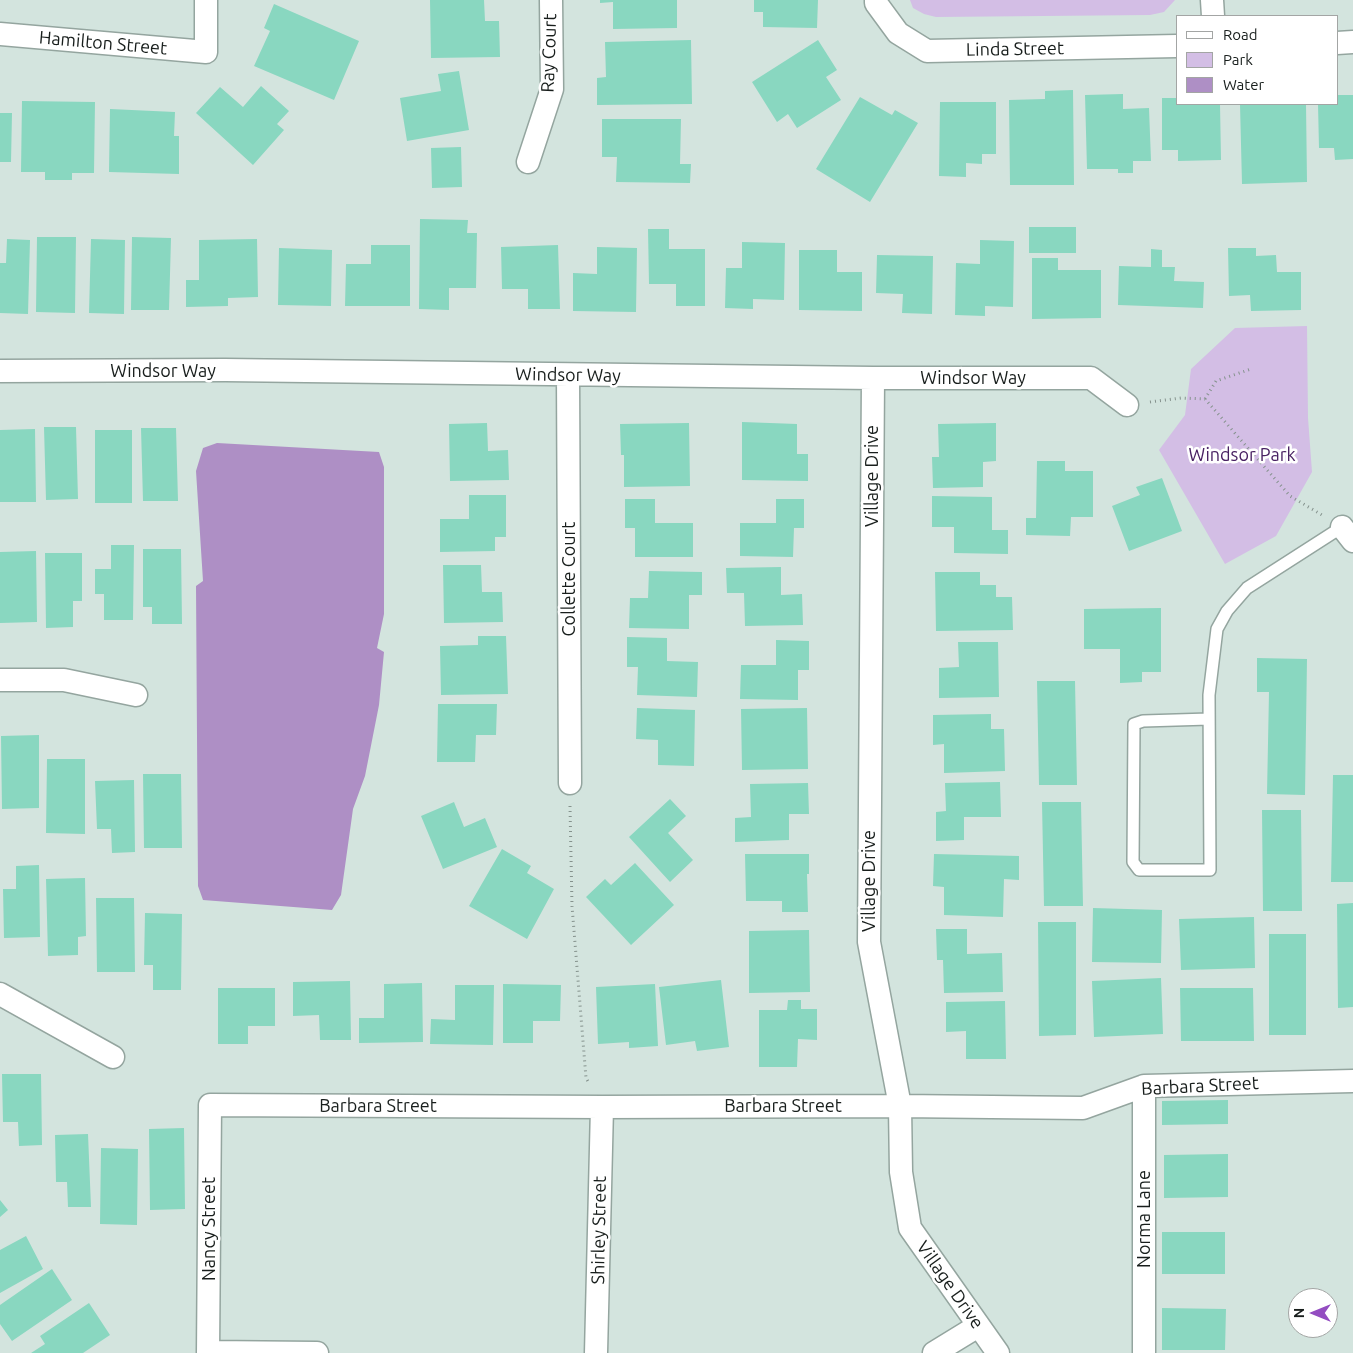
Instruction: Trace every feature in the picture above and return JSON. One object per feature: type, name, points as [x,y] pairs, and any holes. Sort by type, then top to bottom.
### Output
[{"type":"street","name":"Hamilton Street","points":[[0,34],[206,52],[206,0]]},
{"type":"street","name":"Ray Court","points":[[528,162],[552,89],[551,0]]},
{"type":"street","name":"Linda Street","points":[[876,0],[876,3],[898,33],[927,51],[1176,46]]},
{"type":"street","points":[[1212,0],[1213,15]]},
{"type":"street","points":[[1338,42],[1353,42]]},
{"type":"street","name":"Windsor Way","points":[[0,371],[224,370],[872,378],[1090,378],[1127,405]]},
{"type":"street","name":"Collette Court","points":[[568,375],[570,783]]},
{"type":"street","name":"Village Drive","points":[[872,378],[869,942],[900,1106],[901,1172],[910,1228],[998,1353]]},
{"type":"street","points":[[0,680],[64,680],[136,695]]},
{"type":"street","points":[[0,994],[113,1057]]},
{"type":"street","name":"Barbara Street","points":[[210,1105],[1083,1108],[1144,1086],[1353,1081]]},
{"type":"street","name":"Norma Lane","points":[[1144,1086],[1144,1353]]},
{"type":"street","name":"Nancy Street","points":[[208,1353],[210,1105]]},
{"type":"street","name":"Shirley Street","points":[[596,1353],[602,1107]]},
{"type":"street","points":[[934,1353],[978,1326]]},
{"type":"street","points":[[208,1353],[318,1353]]},
{"type":"lane","points":[[1209,719],[1143,721],[1134,724],[1134,862],[1139,870],[1210,870],[1209,695],[1217,629],[1227,611],[1247,588],[1348,534]]},
{"type":"path","points":[[1205,399],[1216,381],[1251,369]]},
{"type":"path","points":[[1127,405],[1181,398],[1205,399],[1290,496],[1348,534]]},
{"type":"path","points":[[570,783],[572,906],[586,1078],[602,1107]]},
{"type":"green space","points":[[910,0],[1175,0],[1164,12],[1150,15],[936,17],[924,14],[913,8]]},
{"type":"green space","name":"Windsor Park","points":[[1307,326],[1308,418],[1312,472],[1276,536],[1225,564],[1159,450],[1185,415],[1191,369],[1235,328]]},
{"type":"water","points":[[217,443],[379,452],[384,467],[384,614],[377,648],[384,652],[379,705],[365,776],[353,809],[341,895],[332,910],[203,900],[198,886],[196,586],[203,581],[196,471],[203,448]]},
{"type":"building","points":[[430,0],[484,0],[485,21],[499,21],[500,57],[431,58]]},
{"type":"building","points":[[600,0],[677,0],[677,28],[613,29],[613,2],[600,3]]},
{"type":"building","points":[[754,0],[818,0],[817,28],[763,27],[763,12],[754,12]]},
{"type":"building","points":[[274,4],[359,41],[334,100],[254,66],[270,31],[264,28]]},
{"type":"building","points":[[691,40],[692,104],[597,105],[597,78],[606,77],[605,42]]},
{"type":"building","points":[[818,40],[837,70],[826,77],[841,100],[797,128],[788,114],[777,122],[752,82]]},
{"type":"building","points":[[459,71],[469,130],[407,141],[400,98],[441,91],[438,74]]},
{"type":"building","points":[[261,86],[289,111],[277,124],[284,130],[253,165],[196,113],[220,87],[243,107]]},
{"type":"building","points":[[1073,90],[1074,185],[1010,185],[1009,100],[1045,99],[1045,91]]},
{"type":"building","points":[[1123,94],[1123,109],[1149,108],[1151,161],[1133,161],[1133,173],[1118,173],[1118,169],[1087,169],[1085,95]]},
{"type":"building","points":[[1338,95],[1353,95],[1353,159],[1335,160],[1334,148],[1319,148],[1318,105],[1338,105]]},
{"type":"building","points":[[860,97],[892,115],[895,110],[918,123],[870,202],[816,169]]},
{"type":"building","points":[[1162,98],[1176,98],[1176,105],[1220,105],[1221,160],[1178,161],[1178,150],[1162,150]]},
{"type":"building","points":[[22,101],[95,102],[94,173],[72,173],[72,180],[45,180],[45,172],[21,172]]},
{"type":"building","points":[[940,102],[996,102],[996,154],[982,154],[982,164],[966,163],[966,177],[939,176]]},
{"type":"building","points":[[1240,105],[1306,105],[1307,182],[1242,184]]},
{"type":"building","points":[[110,109],[175,112],[174,136],[179,136],[179,174],[109,172]]},
{"type":"building","points":[[0,113],[12,113],[11,162],[0,162]]},
{"type":"building","points":[[602,119],[681,119],[680,164],[691,164],[690,183],[616,182],[617,157],[602,157]]},
{"type":"building","points":[[461,147],[462,187],[432,188],[431,148]]},
{"type":"building","points":[[420,219],[468,220],[467,233],[477,233],[476,288],[449,288],[449,310],[419,309]]},
{"type":"building","points":[[1029,227],[1076,227],[1076,253],[1029,253]]},
{"type":"building","points":[[648,229],[669,229],[669,249],[705,249],[705,306],[676,306],[676,284],[649,284]]},
{"type":"building","points":[[37,237],[76,237],[75,313],[36,312]]},
{"type":"building","points":[[132,237],[171,238],[169,310],[131,310]]},
{"type":"building","points":[[7,239],[30,240],[28,314],[0,313],[0,263],[6,263]]},
{"type":"building","points":[[91,239],[125,240],[124,314],[89,313]]},
{"type":"building","points":[[257,239],[258,297],[228,298],[228,306],[186,307],[186,280],[199,280],[199,240]]},
{"type":"building","points":[[980,240],[1014,241],[1013,307],[985,306],[985,316],[955,315],[956,263],[980,264]]},
{"type":"building","points":[[742,242],[785,243],[784,300],[753,299],[753,309],[725,308],[726,268],[742,268]]},
{"type":"building","points":[[371,245],[410,245],[410,306],[345,306],[346,264],[371,264]]},
{"type":"building","points":[[558,245],[560,309],[528,309],[528,289],[502,289],[501,247]]},
{"type":"building","points":[[597,247],[637,248],[636,312],[573,311],[573,273],[597,274]]},
{"type":"building","points":[[279,248],[332,250],[331,306],[278,305]]},
{"type":"building","points":[[1228,248],[1256,248],[1256,256],[1276,255],[1277,272],[1301,272],[1301,310],[1251,311],[1250,295],[1229,296]]},
{"type":"building","points":[[1151,249],[1162,250],[1162,267],[1175,267],[1174,281],[1204,282],[1203,308],[1118,305],[1119,266],[1151,267]]},
{"type":"building","points":[[799,250],[837,250],[837,272],[862,272],[862,311],[799,310]]},
{"type":"building","points":[[877,255],[933,256],[932,314],[902,313],[903,294],[876,293]]},
{"type":"building","points":[[1032,258],[1058,258],[1058,270],[1101,270],[1101,318],[1032,319]]},
{"type":"building","points":[[742,422],[797,424],[797,454],[808,454],[808,481],[742,480]]},
{"type":"building","points":[[487,423],[488,451],[508,450],[509,480],[450,481],[449,424]]},
{"type":"building","points":[[689,423],[690,486],[624,487],[624,455],[621,455],[620,424]]},
{"type":"building","points":[[996,423],[996,461],[983,462],[983,487],[933,488],[932,457],[939,457],[938,424]]},
{"type":"building","points":[[44,427],[76,427],[78,499],[46,500]]},
{"type":"building","points":[[141,428],[176,428],[178,501],[143,501]]},
{"type":"building","points":[[35,429],[36,502],[0,502],[0,430]]},
{"type":"building","points":[[95,430],[132,430],[132,503],[95,503]]},
{"type":"building","points":[[1037,461],[1065,461],[1065,471],[1093,471],[1093,517],[1071,517],[1070,536],[1026,535],[1026,518],[1036,518]]},
{"type":"building","points":[[1162,478],[1182,531],[1129,551],[1112,506],[1140,495],[1136,487]]},
{"type":"building","points":[[469,495],[506,495],[506,537],[495,537],[495,551],[440,552],[440,519],[469,519]]},
{"type":"building","points":[[932,496],[992,497],[992,530],[1008,530],[1008,554],[954,553],[954,527],[932,527]]},
{"type":"building","points":[[625,499],[655,499],[655,523],[693,523],[693,557],[635,557],[635,528],[625,528]]},
{"type":"building","points":[[776,499],[804,499],[804,528],[794,528],[793,557],[740,556],[740,523],[776,523]]},
{"type":"building","points":[[111,545],[134,545],[133,620],[104,620],[104,594],[95,594],[95,569],[111,569]]},
{"type":"building","points":[[143,549],[181,549],[182,624],[152,624],[152,607],[143,607]]},
{"type":"building","points":[[36,551],[37,622],[0,623],[0,552]]},
{"type":"building","points":[[45,553],[82,553],[82,601],[73,601],[73,627],[46,628]]},
{"type":"building","points":[[443,565],[481,565],[482,592],[502,592],[503,622],[444,623]]},
{"type":"building","points":[[781,567],[781,595],[802,594],[803,625],[745,626],[744,593],[727,593],[726,568]]},
{"type":"building","points":[[649,571],[702,572],[702,595],[689,595],[689,629],[629,628],[630,598],[648,598]]},
{"type":"building","points":[[935,572],[980,572],[980,585],[996,585],[996,597],[1012,597],[1013,630],[936,631]]},
{"type":"building","points":[[1161,608],[1161,672],[1142,672],[1142,682],[1120,683],[1120,649],[1084,649],[1084,609]]},
{"type":"building","points":[[478,636],[506,636],[508,694],[441,695],[440,646],[478,645]]},
{"type":"building","points":[[627,637],[667,638],[667,661],[698,662],[697,697],[637,695],[638,667],[627,667]]},
{"type":"building","points":[[776,640],[809,641],[809,670],[798,670],[798,700],[740,699],[741,665],[776,665]]},
{"type":"building","points":[[958,642],[998,642],[999,697],[939,698],[939,668],[959,667]]},
{"type":"building","points":[[1257,658],[1307,659],[1305,795],[1267,794],[1269,692],[1257,692]]},
{"type":"building","points":[[1037,681],[1075,681],[1077,785],[1039,785]]},
{"type":"building","points":[[438,704],[497,704],[496,735],[476,735],[475,762],[437,762]]},
{"type":"building","points":[[637,708],[695,710],[694,766],[658,765],[658,740],[636,739]]},
{"type":"building","points":[[807,708],[808,769],[742,770],[741,709]]},
{"type":"building","points":[[991,714],[991,729],[1004,729],[1005,771],[944,773],[944,744],[933,745],[933,715]]},
{"type":"building","points":[[39,735],[39,808],[2,809],[1,736]]},
{"type":"building","points":[[47,759],[85,759],[85,834],[46,833]]},
{"type":"building","points":[[143,774],[181,774],[182,848],[144,848]]},
{"type":"building","points":[[1333,775],[1353,775],[1353,882],[1331,882]]},
{"type":"building","points":[[134,780],[135,852],[112,853],[111,829],[97,829],[95,781]]},
{"type":"building","points":[[1000,782],[1001,817],[964,817],[964,840],[936,841],[936,812],[946,811],[945,783]]},
{"type":"building","points":[[808,783],[809,814],[789,814],[789,840],[735,842],[735,818],[751,817],[750,784]]},
{"type":"building","points":[[670,799],[686,816],[668,833],[693,860],[670,882],[629,837]]},
{"type":"building","points":[[454,802],[464,827],[485,818],[497,847],[443,869],[421,816]]},
{"type":"building","points":[[1042,802],[1081,802],[1083,906],[1044,906]]},
{"type":"building","points":[[1262,810],[1301,810],[1302,911],[1263,911]]},
{"type":"building","points":[[502,849],[531,866],[527,873],[554,889],[527,939],[469,906]]},
{"type":"building","points":[[745,854],[809,854],[809,874],[807,874],[808,912],[782,912],[782,901],[746,901]]},
{"type":"building","points":[[934,854],[1019,856],[1019,880],[1004,879],[1003,917],[944,915],[944,887],[933,886]]},
{"type":"building","points":[[635,863],[674,905],[631,945],[586,897],[605,879],[611,885]]},
{"type":"building","points":[[39,865],[40,937],[4,938],[3,889],[16,889],[16,866]]},
{"type":"building","points":[[85,878],[86,936],[78,937],[78,955],[48,956],[46,879]]},
{"type":"building","points":[[96,898],[134,898],[135,972],[97,972]]},
{"type":"building","points":[[1353,903],[1353,1007],[1338,1008],[1337,904]]},
{"type":"building","points":[[1093,908],[1162,910],[1161,963],[1092,962]]},
{"type":"building","points":[[145,913],[182,914],[181,990],[153,990],[153,965],[144,965]]},
{"type":"building","points":[[1254,917],[1255,968],[1181,970],[1179,919]]},
{"type":"building","points":[[1038,922],[1076,922],[1076,1035],[1039,1036]]},
{"type":"building","points":[[936,929],[967,929],[967,954],[1002,953],[1003,992],[944,993],[943,960],[937,960]]},
{"type":"building","points":[[809,930],[810,992],[749,993],[749,931]]},
{"type":"building","points":[[1269,934],[1306,934],[1306,1035],[1269,1035]]},
{"type":"building","points":[[1161,978],[1163,1034],[1094,1037],[1092,981]]},
{"type":"building","points":[[721,980],[729,1047],[697,1051],[695,1041],[666,1045],[659,987]]},
{"type":"building","points":[[350,981],[351,1040],[320,1040],[319,1015],[293,1016],[293,982]]},
{"type":"building","points":[[422,983],[423,1042],[359,1043],[359,1018],[384,1018],[384,984]]},
{"type":"building","points":[[503,984],[561,985],[560,1021],[533,1021],[533,1043],[503,1043]]},
{"type":"building","points":[[655,984],[658,1046],[629,1048],[629,1042],[598,1044],[596,987]]},
{"type":"building","points":[[455,985],[494,985],[493,1045],[430,1044],[431,1019],[455,1020]]},
{"type":"building","points":[[218,988],[275,988],[275,1026],[248,1026],[248,1044],[218,1044]]},
{"type":"building","points":[[1180,988],[1253,988],[1254,1041],[1181,1041]]},
{"type":"building","points":[[788,1000],[801,1000],[801,1009],[817,1009],[817,1040],[798,1039],[797,1067],[759,1067],[759,1010],[787,1010]]},
{"type":"building","points":[[1005,1001],[1006,1059],[966,1059],[966,1031],[946,1032],[946,1002]]},
{"type":"building","points":[[2,1074],[41,1074],[42,1145],[19,1146],[18,1122],[3,1122]]},
{"type":"building","points":[[1228,1100],[1228,1124],[1162,1125],[1162,1101]]},
{"type":"building","points":[[184,1128],[185,1209],[150,1210],[149,1129]]},
{"type":"building","points":[[88,1134],[91,1207],[68,1207],[67,1182],[56,1182],[55,1135]]},
{"type":"building","points":[[101,1148],[138,1149],[137,1225],[100,1224]]},
{"type":"building","points":[[1228,1154],[1228,1197],[1164,1198],[1164,1155]]},
{"type":"building","points":[[0,1200],[8,1210],[0,1217]]},
{"type":"building","points":[[1162,1232],[1225,1232],[1225,1274],[1162,1274]]},
{"type":"building","points":[[26,1236],[43,1269],[0,1293],[0,1250]]},
{"type":"building","points":[[52,1269],[72,1300],[12,1341],[0,1324],[0,1305]]},
{"type":"building","points":[[89,1303],[110,1335],[83,1353],[31,1353],[45,1344],[40,1336]]},
{"type":"building","points":[[1162,1308],[1226,1309],[1225,1350],[1162,1350]]}]
